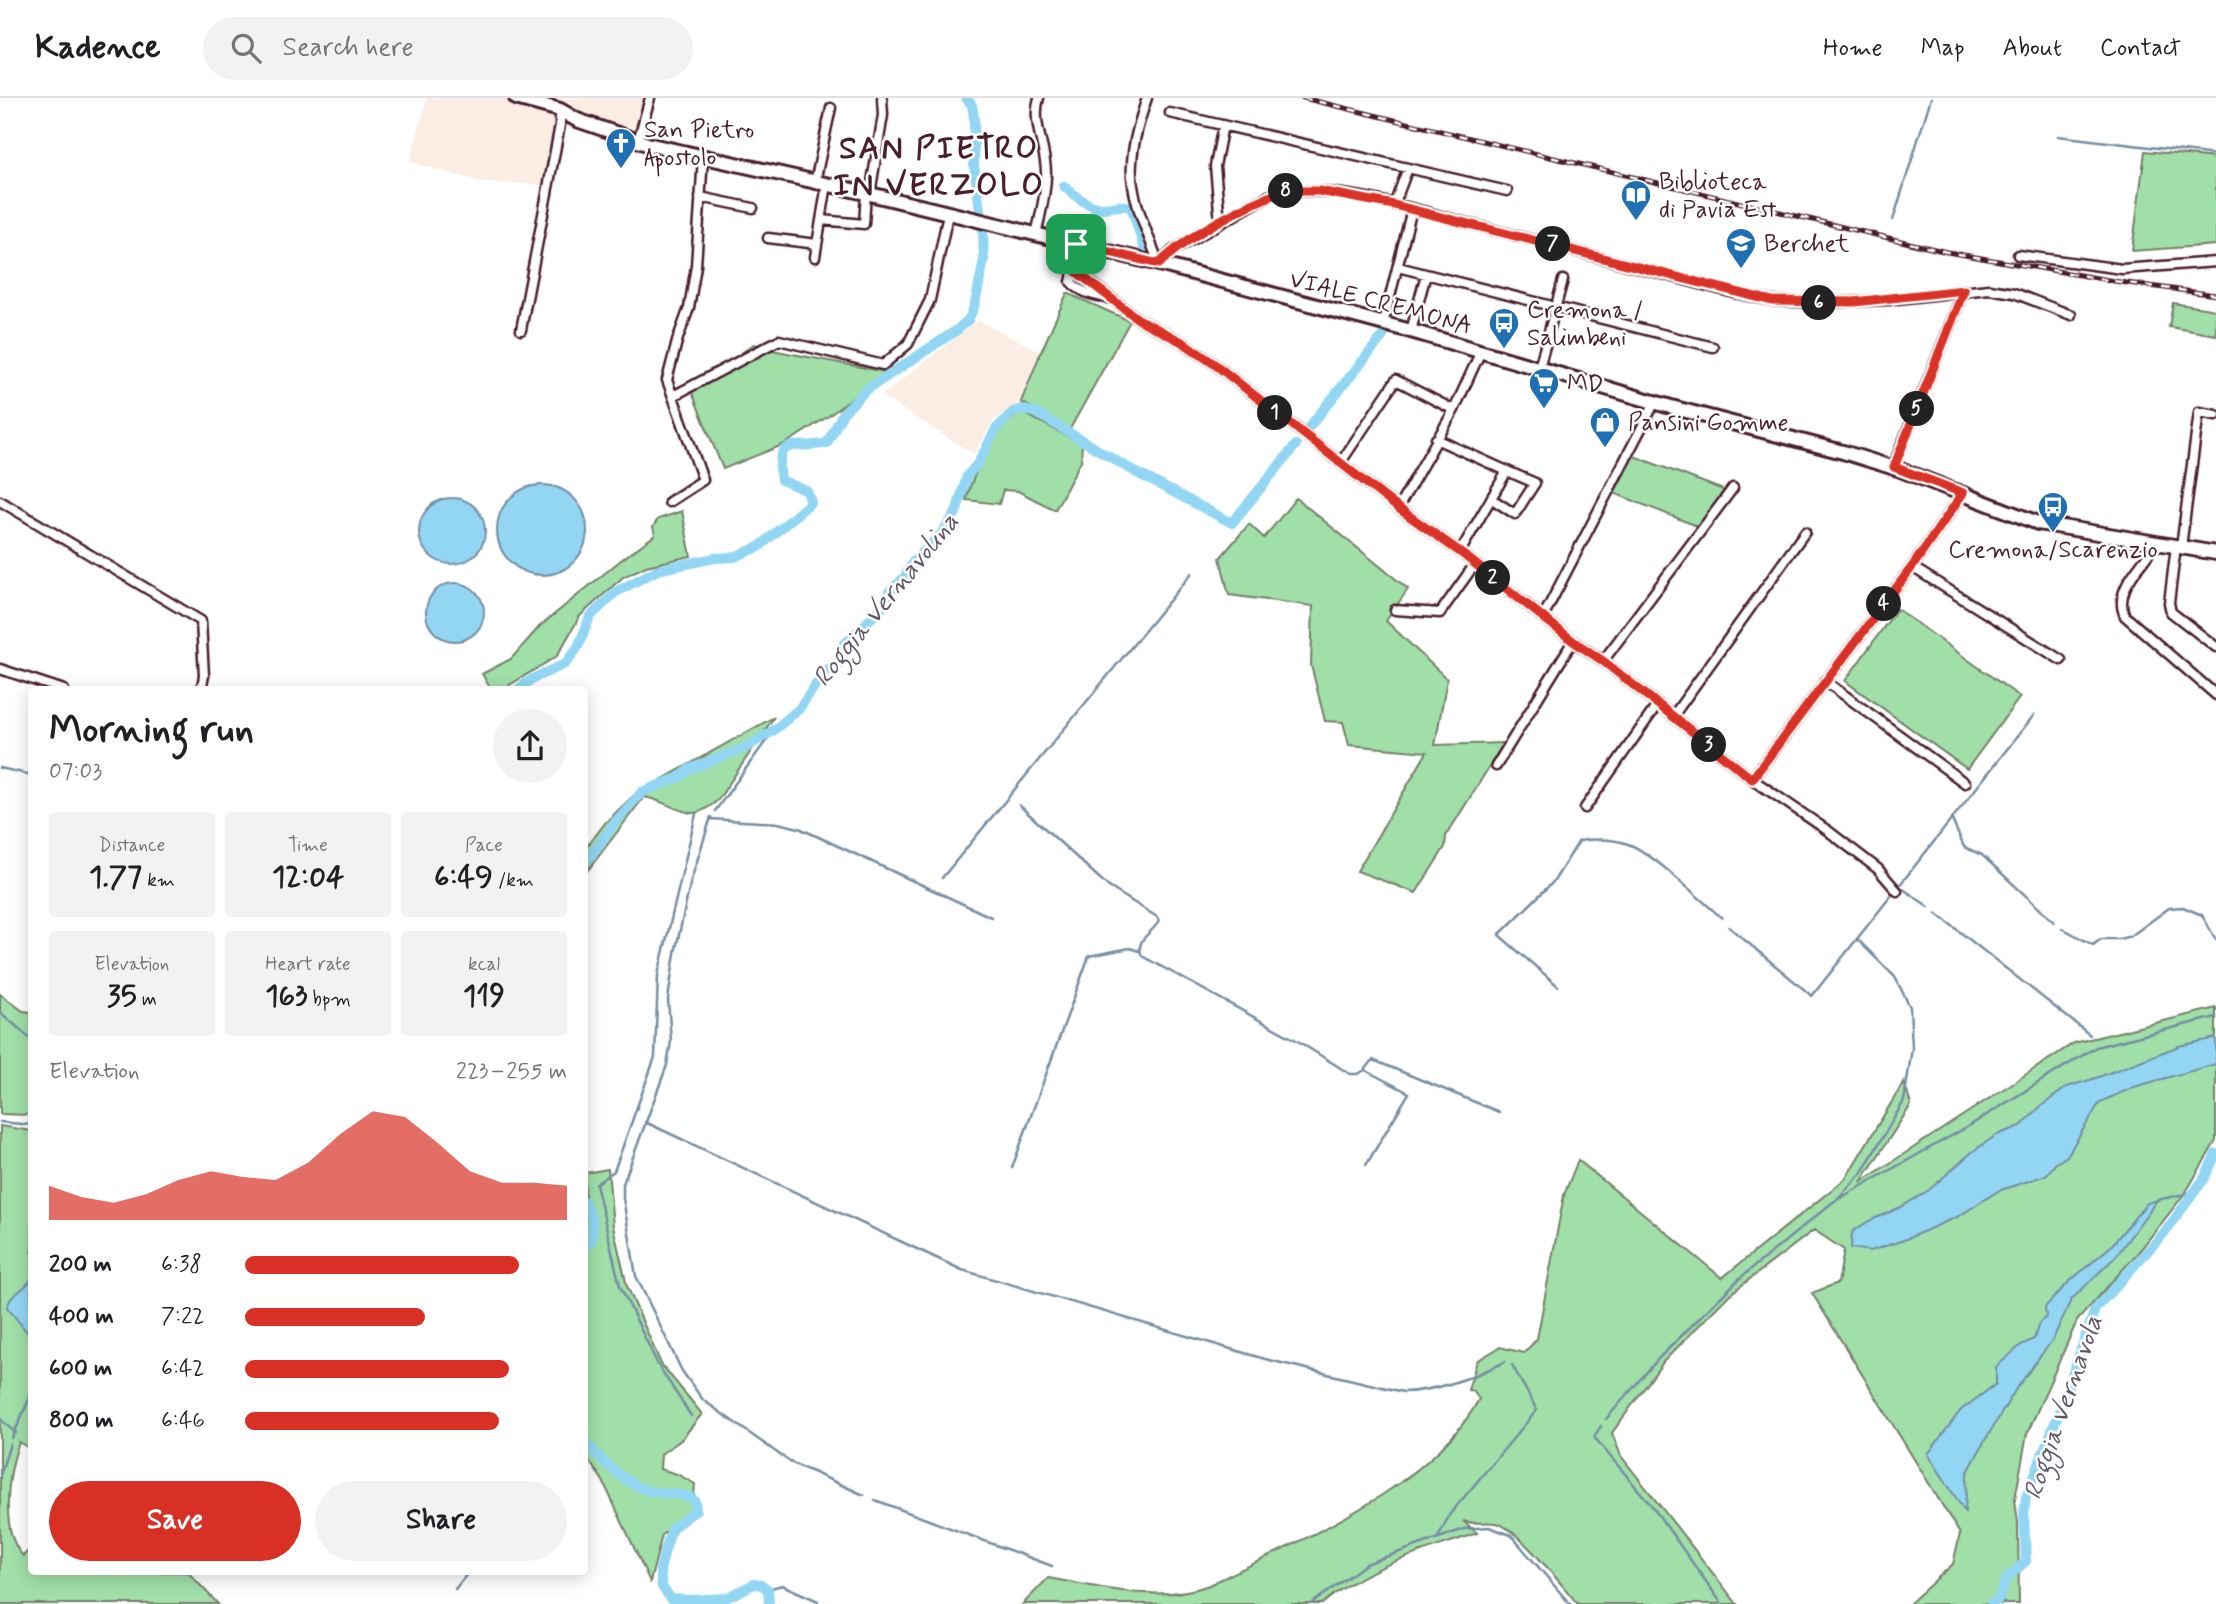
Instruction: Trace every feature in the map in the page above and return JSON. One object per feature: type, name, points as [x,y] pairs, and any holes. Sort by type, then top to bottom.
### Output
[{"type":"main road","name":"VIALE CREMONA","points":[[516,98],[560,110],[577,120],[638,141],[868,193],[1159,264],[1410,331],[1894,467],[2038,523],[2216,553]]},
{"type":"street","points":[[638,141],[650,98]]},
{"type":"street","points":[[821,220],[863,225],[883,115],[882,98]]},
{"type":"street","points":[[1036,235],[1047,178],[1036,116],[1039,98]]},
{"type":"street","points":[[1147,98],[1139,122],[1132,164],[1135,191],[1159,264],[1172,251],[1268,196],[1285,191],[1319,191],[1412,209],[1772,301],[1854,302],[1989,289],[2014,293],[2071,315]]},
{"type":"street","points":[[815,257],[831,108]]},
{"type":"street","points":[[521,330],[560,125],[560,110]]},
{"type":"street","points":[[1170,113],[1507,191]]},
{"type":"street","points":[[1220,222],[1215,166],[1223,125]]},
{"type":"street","points":[[669,502],[703,480],[667,380],[689,309],[696,266],[703,157]]},
{"type":"street","points":[[1394,205],[1408,168]]},
{"type":"street","points":[[700,197],[753,208]]},
{"type":"street","points":[[1383,324],[1412,209]]},
{"type":"street","points":[[673,396],[779,340],[883,365],[908,344],[930,300],[948,214]]},
{"type":"street","points":[[768,238],[817,244]]},
{"type":"street","points":[[1076,244],[1072,282],[1087,293],[1113,300]]},
{"type":"street","points":[[2018,255],[2122,270],[2216,262]]},
{"type":"street","points":[[1398,267],[1713,347]]},
{"type":"street","points":[[1074,270],[1138,319],[1184,343],[1573,641],[1603,661],[1752,779],[1878,869],[1897,891]]},
{"type":"street","points":[[1410,331],[1426,274]]},
{"type":"street","points":[[1539,369],[1563,280]]},
{"type":"street","points":[[1894,467],[1964,290]]},
{"type":"street","points":[[1398,508],[1454,410],[1481,351]]},
{"type":"street","points":[[1340,462],[1396,380],[1454,410]]},
{"type":"street","points":[[1543,617],[1655,402]]},
{"type":"street","points":[[2216,415],[2199,412],[2169,603],[2171,612],[2216,647]]},
{"type":"street","points":[[1436,439],[1535,483],[1515,514],[1492,499]]},
{"type":"street","points":[[1460,552],[1507,471]]},
{"type":"street","points":[[1603,661],[1733,488]]},
{"type":"street","points":[[1752,779],[1912,567],[1963,493]]},
{"type":"street","points":[[0,501],[201,621],[204,676],[202,686]]},
{"type":"street","points":[[1673,716],[1805,532]]},
{"type":"street","points":[[2155,543],[2126,586],[2122,609],[2125,616],[2216,695]]},
{"type":"street","points":[[1395,610],[1440,613],[1475,564]]},
{"type":"street","points":[[1912,567],[2061,660]]},
{"type":"street","points":[[1496,766],[1573,641]]},
{"type":"street","points":[[0,669],[52,686]]},
{"type":"street","points":[[1825,681],[1965,783]]},
{"type":"street","points":[[1585,808],[1658,704]]},
{"type":"shaded area","points":[[427,98],[649,98],[639,132],[564,128],[553,188],[535,184],[485,183],[410,162]]},
{"type":"shaded area","points":[[978,320],[1041,352],[1021,402],[994,420],[974,454],[881,396]]},
{"type":"green space","points":[[2145,151],[2216,158],[2216,245],[2132,251]]},
{"type":"green space","points":[[1067,293],[1130,321],[1070,429],[1021,402]]},
{"type":"green space","points":[[2173,303],[2216,310],[2216,335],[2169,327]]},
{"type":"green space","points":[[754,344],[767,349],[886,372],[830,415],[785,444],[723,469],[691,390]]},
{"type":"green space","points":[[1022,412],[1082,444],[1081,461],[1055,510],[1018,491],[1003,490],[999,504],[966,500],[974,476],[994,439]]},
{"type":"green space","points":[[1634,456],[1726,491],[1702,528],[1614,493]]},
{"type":"green space","points":[[1296,498],[1408,589],[1386,621],[1447,679],[1435,745],[1504,743],[1446,836],[1445,847],[1416,893],[1357,871],[1427,752],[1349,745],[1343,722],[1325,721],[1311,665],[1313,606],[1229,595],[1220,558],[1249,524],[1264,538]]},
{"type":"green space","points":[[682,511],[691,556],[646,566],[623,577],[580,616],[557,656],[508,686],[489,686],[482,674],[511,659],[540,626],[655,535],[653,527],[658,519]]},
{"type":"green space","points":[[1897,609],[2020,697],[1967,769],[1845,681]]},
{"type":"green space","points":[[774,717],[718,800],[693,813],[644,797],[588,870],[588,845],[606,822],[634,795]]},
{"type":"green space","points":[[0,994],[23,1011],[28,1012],[28,1115],[0,1114]]},
{"type":"green space","points":[[2216,1008],[2216,1141],[2186,1192],[2141,1249],[2077,1321],[2027,1434],[2015,1499],[2019,1604],[1909,1604],[1953,1564],[1960,1534],[1812,1293],[1838,1283],[1844,1250],[1814,1230],[1729,1295],[1664,1361],[1612,1433],[1621,1456],[1737,1604],[1578,1604],[1527,1546],[1505,1527],[1496,1523],[1463,1521],[1477,1533],[1376,1570],[1322,1604],[1023,1604],[1048,1578],[1150,1594],[1190,1591],[1209,1585],[1359,1509],[1396,1486],[1429,1460],[1457,1431],[1479,1399],[1473,1391],[1468,1390],[1477,1361],[1500,1347],[1524,1353],[1537,1339],[1564,1195],[1578,1160],[1722,1278],[1845,1179],[1904,1082],[1911,1105],[1861,1182],[2074,1043]]},
{"type":"green space","points":[[0,1126],[28,1130],[28,1448],[19,1442],[11,1471],[8,1518],[16,1545],[23,1556],[28,1551],[28,1575],[191,1575],[218,1604],[0,1604]]},
{"type":"green space","points":[[608,1169],[613,1226],[627,1286],[661,1364],[702,1414],[681,1440],[661,1454],[660,1469],[677,1474],[695,1484],[693,1508],[662,1535],[650,1582],[603,1481],[588,1459],[588,1172]]},
{"type":"water","points":[[542,485],[559,489],[574,498],[583,513],[587,530],[583,547],[574,562],[559,571],[542,575],[525,571],[510,562],[501,547],[497,530],[501,513],[510,498],[525,489]]},
{"type":"water","points":[[452,498],[465,501],[475,508],[482,518],[485,531],[482,544],[475,554],[465,561],[452,564],[439,561],[429,554],[422,544],[419,531],[422,518],[429,508],[439,501]]},
{"type":"water","points":[[449,583],[461,583],[471,587],[480,596],[484,618],[476,633],[461,641],[449,641],[439,637],[430,628],[426,618],[426,606],[430,596],[439,587]]},
{"type":"water","points":[[2216,1038],[2216,1064],[2134,1087],[2100,1102],[2067,1156],[2056,1163],[2046,1175],[1998,1191],[1959,1216],[1904,1240],[1870,1251],[1851,1248],[1852,1232],[1929,1190],[1972,1152],[1997,1135],[2021,1126],[2040,1107],[2067,1087],[2179,1046]]},
{"type":"water","points":[[2157,1200],[2116,1256],[2071,1300],[2053,1339],[2016,1389],[1967,1474],[1965,1512],[1928,1454],[1961,1410],[1996,1384],[1996,1367],[2021,1345],[2034,1339],[2039,1323],[2046,1317],[2045,1307],[2111,1246],[2147,1203]]},
{"type":"water","points":[[28,1283],[28,1333],[7,1307],[12,1298]]},
{"type":"waterway","name":"Roggia Vernavola","points":[[522,686],[565,664],[578,647],[590,617],[616,592],[657,570],[715,558],[734,557],[759,547],[811,502],[807,491],[781,480],[781,455],[785,449],[791,446],[827,443],[843,413],[866,390],[957,330],[969,319],[975,304],[984,260],[974,165],[974,119],[972,105],[966,98]]},
{"type":"waterway","points":[[1893,220],[1931,98]]},
{"type":"waterway","points":[[2058,136],[2216,155]]},
{"type":"waterway","name":"Roggia Vernavolina","points":[[1064,186],[1082,200],[1097,207],[1131,207],[1144,247]]},
{"type":"waterway","name":"Roggia Vernavolina","points":[[1310,426],[1383,336]]},
{"type":"waterway","name":"Roggia Vernavolina","points":[[588,860],[616,821],[642,792],[680,777],[690,769],[747,747],[774,730],[799,709],[826,670],[839,664],[843,645],[886,604],[889,592],[904,578],[913,562],[941,534],[956,513],[967,476],[978,463],[996,429],[1013,412],[1022,409],[1036,413],[1137,473],[1232,523],[1296,445]]},
{"type":"waterway","points":[[942,878],[1192,573]]},
{"type":"waterway","points":[[1929,907],[1899,886],[2034,715]]},
{"type":"waterway","points":[[715,811],[774,730]]},
{"type":"waterway","points":[[0,768],[28,774]]},
{"type":"waterway","points":[[1019,805],[1109,887],[1157,917],[1159,921],[1156,926],[1140,945],[1142,956],[1296,1040],[1350,1074],[1365,1070],[1409,1093],[1366,1165]]},
{"type":"waterway","points":[[691,1416],[658,1365],[620,1286],[596,1184],[614,1171],[655,1057],[658,975],[696,814]]},
{"type":"waterway","points":[[711,817],[691,880],[675,953],[668,999],[671,1041],[667,1065],[623,1184],[636,1276],[682,1371],[703,1400],[790,1462],[864,1495]]},
{"type":"waterway","points":[[710,819],[778,823],[799,828],[991,917]]},
{"type":"waterway","points":[[1952,820],[1964,847],[1982,855],[2054,922]]},
{"type":"waterway","points":[[1558,986],[1499,935],[1554,881],[1579,841],[1617,841],[1638,849],[1650,856],[1722,918]]},
{"type":"waterway","points":[[1729,927],[1812,996],[1894,892]]},
{"type":"waterway","points":[[2062,928],[2093,945],[2101,939],[2131,936],[2169,908],[2183,907],[2202,915],[2216,940]]},
{"type":"waterway","points":[[1936,913],[2090,1035]]},
{"type":"waterway","points":[[1837,1199],[1861,1174],[1904,1101],[1912,1048],[1910,1007],[1895,977],[1857,939]]},
{"type":"waterway","points":[[1012,1168],[1089,956],[1130,948],[1139,951]]},
{"type":"waterway","points":[[0,1012],[28,1036]]},
{"type":"waterway","points":[[1606,1419],[1659,1358],[1739,1279],[1833,1202],[1969,1126],[2096,1047],[2216,1017]]},
{"type":"waterway","points":[[1365,1070],[1373,1060],[1499,1112]]},
{"type":"waterway","points":[[0,1122],[28,1125]]},
{"type":"waterway","points":[[645,1122],[962,1270],[1265,1359],[1403,1392],[1455,1382],[1505,1362]]},
{"type":"waterway","name":"Roggia Vernavola","points":[[1991,1604],[1998,1600],[2007,1578],[2026,1561],[2026,1497],[2095,1309],[2165,1232],[2204,1179],[2216,1154]]},
{"type":"waterway","points":[[2157,1200],[2194,1192]]},
{"type":"waterway","name":"Roggia Vernavola","points":[[588,1210],[593,1221],[592,1241],[588,1244]]},
{"type":"waterway","points":[[1438,1537],[1450,1514],[1537,1410],[1512,1365]]},
{"type":"waterway","points":[[12,1438],[28,1402]]},
{"type":"waterway","points":[[0,1419],[16,1433]]},
{"type":"waterway","points":[[1601,1426],[1594,1437],[1652,1506],[1722,1604]]},
{"type":"waterway","points":[[0,1475],[10,1444]]},
{"type":"waterway","name":"Roggia Vernavola","points":[[588,1444],[612,1469],[638,1487],[652,1492],[684,1495],[695,1501],[696,1510],[672,1528],[660,1570],[662,1587],[671,1599],[726,1598],[754,1584],[768,1589],[769,1604]]},
{"type":"waterway","points":[[875,1500],[1052,1566]]},
{"type":"waterway","points":[[1311,1604],[1366,1564],[1464,1529],[1489,1527],[1511,1535],[1570,1604]]},
{"type":"waterway","points":[[455,1589],[466,1575]]},
{"type":"waterway","points":[[768,1589],[782,1585],[818,1601]]},
{"type":"waterway","points":[[1998,1600],[2006,1604]]},
{"type":"railway","points":[[1303,98],[1947,252],[2120,282],[2216,295]]},
{"type":"place","name":"San Pietro Apostolo","points":[[621,170]]},
{"type":"place","name":"Biblioteca di Pavia Est","points":[[1636,222]]},
{"type":"place","name":"Berchet","points":[[1741,270]]},
{"type":"place","name":"Cremona / Salimbeni","points":[[1504,350]]},
{"type":"place","name":"MD","points":[[1544,410]]},
{"type":"place","name":"Pansini Gomme","points":[[1605,449]]},
{"type":"place","name":"Cremona/Scarenzio","points":[[2053,534]]},
{"type":"district","name":"SAN PIETRO IN VERZOLO","points":[[939,166]]},
{"type":"route","points":[[1285,191],[1319,191],[1394,205],[1772,301],[1854,302],[1964,290],[1894,467],[1963,493],[1912,567],[1752,779],[1603,661],[1398,508],[1217,366],[1184,343],[1138,319],[1098,289],[1074,270],[1073,252],[1076,244],[1159,264],[1172,251],[1268,196],[1285,191]]}]
